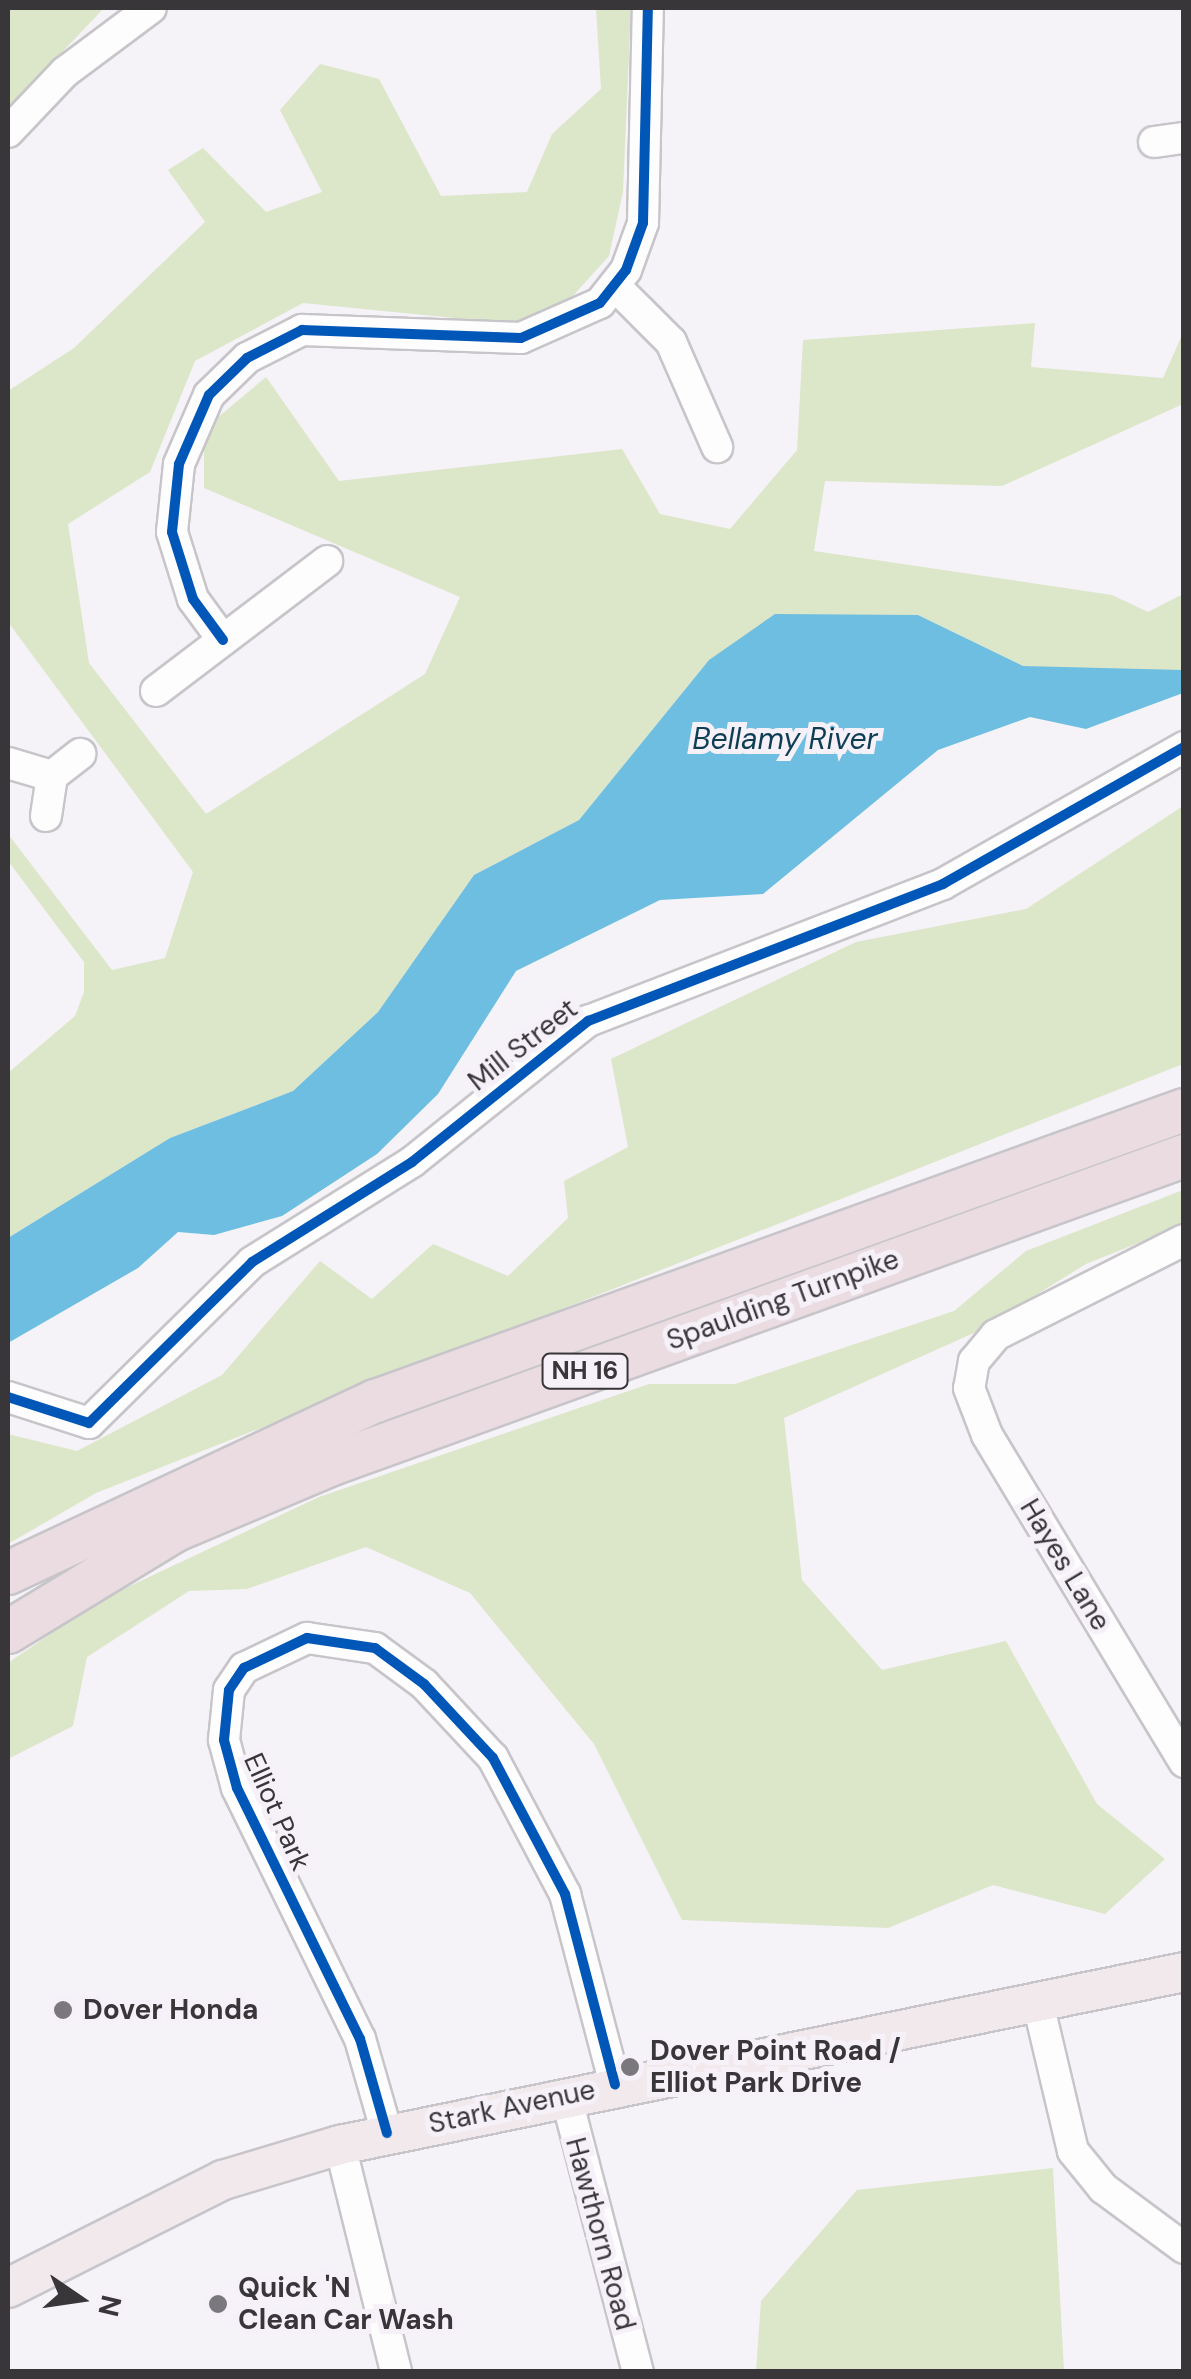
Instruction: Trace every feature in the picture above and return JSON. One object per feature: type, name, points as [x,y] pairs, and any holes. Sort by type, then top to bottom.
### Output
[{"type":"highway","name":"Spaulding Turnpike","points":[[8,1573],[376,1401],[1184,1110]]},
{"type":"highway","name":"Spaulding Turnpike","points":[[8,1632],[176,1530],[332,1464],[1184,1156]]},
{"type":"main road","name":"Stark Avenue","points":[[22,2279],[223,2180],[340,2145],[614,2085],[1184,1972]]},
{"type":"street","points":[[8,132],[65,72],[151,8]]},
{"type":"street","points":[[223,640],[192,599],[172,510],[186,440],[228,373],[267,344],[320,326],[539,335],[616,287],[643,223],[648,8]]},
{"type":"street","points":[[616,287],[671,342],[717,448]]},
{"type":"street","points":[[156,691],[327,561]]},
{"type":"street","name":"Mill Street","points":[[8,1397],[89,1423],[252,1262],[412,1162],[588,1021],[943,884],[1184,747]]},
{"type":"street","points":[[46,816],[52,776],[80,754]]},
{"type":"street","points":[[8,763],[52,776]]},
{"type":"street","name":"Hayes Lane","points":[[1184,1240],[1013,1324],[974,1361],[978,1418],[1184,1762]]},
{"type":"street","name":"Elliot Park","points":[[387,2133],[360,2039],[237,1788],[224,1740],[229,1690],[244,1668],[307,1638],[375,1648],[424,1684],[493,1758],[565,1894],[614,2085]]},
{"type":"street","points":[[1038,2003],[1073,2151],[1112,2196],[1184,2248]]},
{"type":"street","name":"Hawthorn Road","points":[[566,2096],[638,2372]]},
{"type":"street","points":[[340,2145],[396,2372]]},
{"type":"green space","points":[[8,8],[104,8],[8,109]]},
{"type":"green space","points":[[596,8],[631,8],[623,192],[609,256],[570,299],[516,324],[303,303],[195,361],[150,472],[68,524],[89,663],[206,814],[425,674],[460,597],[204,488],[204,429],[266,377],[339,481],[622,449],[660,514],[730,529],[797,450],[803,340],[1035,323],[1031,367],[1163,378],[1183,333],[1183,404],[1002,486],[825,481],[814,551],[1112,595],[1148,612],[1183,594],[1183,674],[1023,666],[918,615],[709,660],[579,820],[474,875],[378,1012],[293,1091],[170,1138],[8,1238],[8,1073],[75,1016],[84,992],[84,962],[8,861],[8,834],[112,970],[165,958],[193,872],[8,622],[8,391],[74,348],[205,222],[168,170],[203,148],[266,212],[322,192],[280,110],[320,64],[379,79],[441,196],[527,192],[552,134],[601,89]]},
{"type":"green space","points":[[1183,806],[1183,1064],[96,1493],[8,1544],[8,1434],[77,1451],[222,1375],[320,1261],[372,1299],[433,1244],[508,1276],[568,1218],[564,1181],[628,1147],[611,1059],[856,942],[1026,909]]},
{"type":"green space","points":[[1183,1190],[1183,1225],[1086,1264],[976,1332],[784,1418],[802,1580],[882,1670],[1006,1641],[1097,1804],[1165,1859],[1105,1914],[993,1885],[888,1928],[682,1920],[594,1744],[470,1593],[366,1547],[247,1589],[189,1591],[87,1657],[73,1726],[8,1759],[8,1663],[100,1600],[319,1497],[649,1384],[735,1384],[954,1311],[1026,1251]]},
{"type":"green space","points":[[1053,2168],[1064,2371],[756,2371],[761,2301],[857,2190]]},
{"type":"water","name":"Bellamy River","points":[[775,614],[918,615],[1023,666],[1182,670],[1183,693],[1086,729],[1030,717],[938,750],[763,894],[660,900],[516,971],[438,1094],[377,1154],[282,1216],[214,1235],[178,1232],[138,1268],[8,1343],[8,1238],[170,1138],[293,1091],[378,1012],[474,875],[579,820],[709,660]]},
{"type":"cycle path","points":[[223,640],[193,599],[172,532],[179,464],[209,395],[247,358],[302,330],[521,338],[600,303],[626,270],[643,223],[648,8]]},
{"type":"cycle path","points":[[8,1397],[89,1423],[252,1262],[412,1162],[588,1021],[943,884],[1184,747]]},
{"type":"cycle path","points":[[387,2133],[360,2039],[237,1788],[224,1740],[229,1690],[244,1668],[307,1638],[375,1648],[424,1684],[493,1758],[565,1894],[615,2085]]},
{"type":"place","name":"Dover Honda","points":[[63,2010]]},
{"type":"place","name":"Dover Point Road / Elliot Park Drive","points":[[630,2067]]},
{"type":"place","name":"Quick 'N Clean Car Wash","points":[[218,2304]]}]
